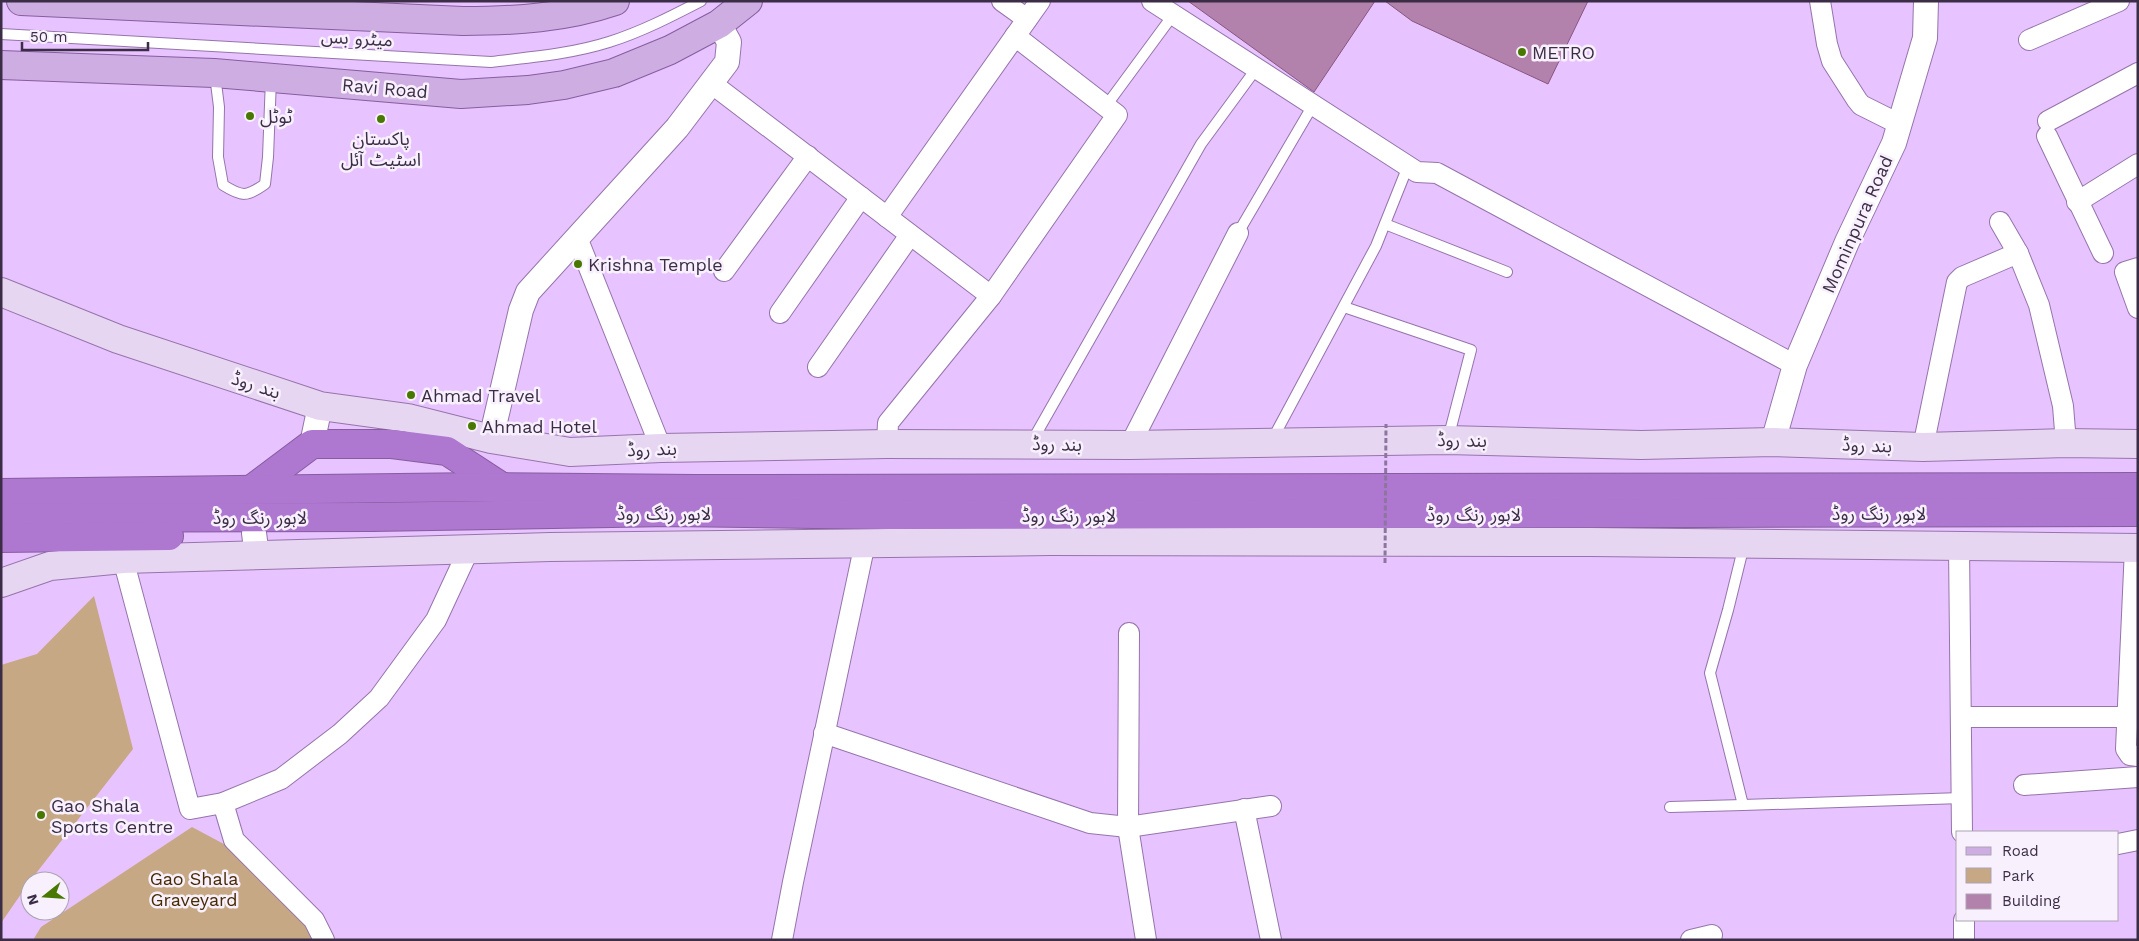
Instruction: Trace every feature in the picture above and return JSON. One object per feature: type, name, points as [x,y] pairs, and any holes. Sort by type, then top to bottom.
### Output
[{"type":"highway","points":[[252,489],[312,444],[392,444],[447,451],[502,487]]},
{"type":"highway","name":"لاہور رنگ روڈ","points":[[1,493],[502,487],[695,489],[2138,487]]},
{"type":"highway","name":"لاہور رنگ روڈ","points":[[1,518],[372,517],[671,512],[883,515],[2138,512]]},
{"type":"highway","points":[[1,538],[123,537],[255,545],[288,532],[372,517]]},
{"type":"main road","points":[[21,1],[210,6],[463,21],[512,20],[571,14],[615,1]]},
{"type":"main road","name":"Ravi Road","points":[[1,65],[214,74],[461,94],[546,88],[614,73],[670,50],[719,24],[748,1]]},
{"type":"main road","name":"بند روڈ","points":[[1,292],[118,339],[320,406],[408,418],[491,439],[570,452],[660,448],[887,444],[1130,445],[1272,441],[1447,440],[1641,445],[1773,442],[1923,447],[2066,442],[2138,444]]},
{"type":"main road","points":[[1,582],[50,566],[255,545],[469,549],[1090,541],[2136,548]]},
{"type":"street","points":[[1002,1],[1027,19]]},
{"type":"street","points":[[887,217],[1040,1]]},
{"type":"street","points":[[1152,1],[1417,172],[1437,173],[1796,364]]},
{"type":"street","points":[[1820,1],[1827,44],[1832,61],[1857,100],[1861,105],[1899,124]]},
{"type":"street","name":"Mominpura Road","points":[[1773,442],[1796,364],[1847,242],[1894,143],[1925,38],[1926,1]]},
{"type":"street","points":[[2029,40],[2120,1]]},
{"type":"street","points":[[491,439],[521,310],[528,292],[578,240],[678,128],[727,62],[730,52],[729,42],[719,24]]},
{"type":"street","points":[[887,444],[888,423],[991,296],[1117,115],[1015,36]]},
{"type":"street","points":[[2103,252],[2077,202],[2048,128],[2138,73]]},
{"type":"street","points":[[712,83],[991,296]]},
{"type":"street","points":[[724,271],[808,156]]},
{"type":"street","points":[[2077,202],[2138,164]]},
{"type":"street","points":[[780,313],[861,197]]},
{"type":"street","points":[[2000,222],[2018,253],[2039,305],[2062,406],[2066,442]]},
{"type":"street","points":[[1130,445],[1238,234]]},
{"type":"street","points":[[818,367],[910,235]]},
{"type":"street","points":[[578,240],[660,448]]},
{"type":"street","points":[[1923,447],[1957,282],[1962,277],[2018,253]]},
{"type":"street","points":[[2138,268],[2125,272],[2138,308]]},
{"type":"street","points":[[312,444],[320,406]]},
{"type":"street","points":[[782,940],[865,544]]},
{"type":"street","points":[[1959,546],[1962,831]]},
{"type":"street","points":[[2136,548],[2126,748],[2130,755],[2138,756]]},
{"type":"street","points":[[122,559],[190,809],[223,803],[280,779],[340,734],[379,698],[436,620],[469,549]]},
{"type":"street","points":[[1130,633],[1128,827],[1146,940]]},
{"type":"street","points":[[1961,717],[2128,717]]},
{"type":"street","points":[[824,733],[1090,823],[1128,827],[1271,806]]},
{"type":"street","points":[[2024,785],[2138,777]]},
{"type":"street","points":[[223,803],[234,840],[314,920],[324,940]]},
{"type":"street","points":[[1244,810],[1271,940]]},
{"type":"street","points":[[2119,844],[2138,840]]},
{"type":"street","points":[[1964,921],[1964,940]]},
{"type":"street","points":[[1691,940],[1712,935]]},
{"type":"lane","name":"میٹرو بس","points":[[1,34],[491,62],[556,54],[610,42],[660,22],[701,1]]},
{"type":"lane","points":[[1106,106],[1173,15]]},
{"type":"lane","points":[[1030,444],[1201,144],[1256,69]]},
{"type":"lane","points":[[214,74],[219,107],[218,157],[223,185],[237,194],[251,194],[265,184],[271,78]]},
{"type":"lane","points":[[1238,234],[1313,105]]},
{"type":"lane","points":[[1272,441],[1376,246],[1408,166]]},
{"type":"lane","points":[[1385,224],[1507,272]]},
{"type":"lane","points":[[1344,307],[1471,350],[1447,440]]},
{"type":"lane","points":[[1743,805],[1710,673],[1744,544]]},
{"type":"lane","points":[[1670,807],[1962,798]]},
{"type":"path","points":[[1385,563],[1386,424]]},
{"type":"green space","name":"Gao Shala Sports Centre","points":[[94,596],[133,749],[38,871],[20,871],[20,895],[1,923],[1,665],[37,654]]},
{"type":"green space","name":"Gao Shala Graveyard","points":[[192,827],[261,864],[328,940],[33,940],[41,927],[50,921],[70,921],[70,908]]},
{"type":"building","points":[[1188,1],[1375,1],[1314,92]]},
{"type":"building","name":"METRO","points":[[1385,1],[1588,1],[1548,84],[1412,21]]},
{"type":"place","name":"METRO","points":[[1522,52]]},
{"type":"place","name":"ٹوٹل","points":[[250,116]]},
{"type":"place","name":"پاکستان اسٹیٹ آئل","points":[[381,119]]},
{"type":"place","name":"Krishna Temple","points":[[578,264]]},
{"type":"place","name":"Ahmad Travel","points":[[411,395]]},
{"type":"place","name":"Ahmad Hotel","points":[[472,426]]},
{"type":"place","name":"Gao Shala Sports Centre","points":[[41,815]]}]
